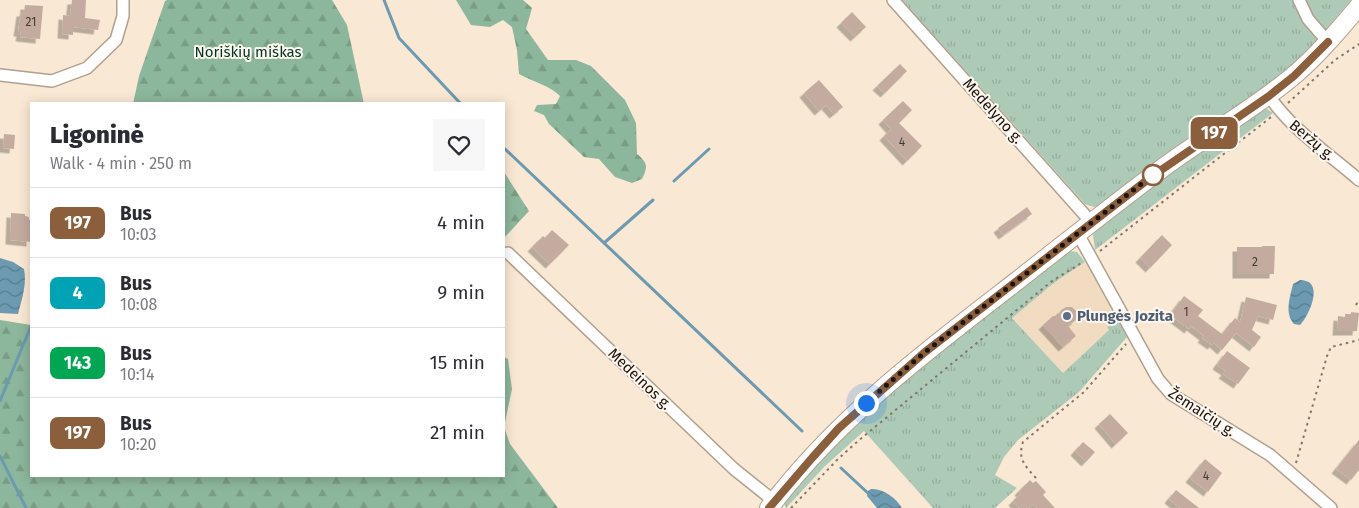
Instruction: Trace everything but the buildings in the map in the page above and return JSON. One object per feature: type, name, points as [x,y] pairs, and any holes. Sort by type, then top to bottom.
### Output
[{"type":"main road","points":[[771,504],[839,428],[895,377],[1181,155],[1269,96],[1294,76],[1328,42],[1359,6]]},
{"type":"street","points":[[0,75],[52,81],[87,68],[116,40],[123,16],[124,0]]},
{"type":"street","name":"Medelyno g.","points":[[893,0],[1092,223]]},
{"type":"street","points":[[1300,0],[1308,19],[1328,42]]},
{"type":"street","name":"Beržų g.","points":[[1269,96],[1279,111],[1291,123],[1359,180]]},
{"type":"street","name":"Žemaičių g.","points":[[1078,234],[1133,336],[1158,379],[1171,394],[1270,455],[1331,508]]},
{"type":"street","name":"Medeinos g.","points":[[508,253],[771,504]]},
{"type":"path","points":[[791,508],[858,441],[1052,281],[1091,257],[1279,111],[1335,60],[1359,44]]},
{"type":"path","points":[[1356,305],[1359,300]]},
{"type":"path","points":[[1036,478],[1022,462],[1021,450],[1023,442],[1084,392],[1133,336]]},
{"type":"path","points":[[1293,475],[1327,356],[1331,348],[1359,340]]},
{"type":"shaded area","points":[[1089,260],[1117,318],[1107,327],[1109,330],[1063,373],[1012,317],[1055,282]]},
{"type":"green space","name":"Noriškių miškas","points":[[332,0],[347,25],[364,102],[133,102],[139,76],[165,1]]},
{"type":"green space","points":[[456,0],[523,0],[532,8],[526,29],[548,60],[576,60],[591,66],[625,100],[636,123],[637,154],[646,165],[642,179],[632,183],[615,177],[599,159],[584,157],[549,124],[544,115],[534,111],[537,105],[556,104],[560,96],[546,86],[519,74],[517,50],[512,27],[503,20],[490,27],[471,25]]},
{"type":"green space","points":[[902,0],[1351,0],[1312,46],[1268,86],[1101,206],[1094,207],[1085,204]]},
{"type":"green space","points":[[1267,109],[1273,113],[1095,250],[1093,235],[1118,210],[1247,118],[1249,120]]},
{"type":"green space","points":[[505,174],[529,211],[505,237]]},
{"type":"green space","points":[[1068,251],[1077,252],[1085,262],[1055,282],[1012,318],[1063,373],[1109,330],[1107,327],[1117,318],[1127,337],[1079,392],[1018,440],[1004,457],[995,475],[1017,488],[995,508],[933,508],[864,431],[825,466],[786,508],[784,502],[800,479],[895,385]]},
{"type":"green space","points":[[0,320],[30,325],[30,477],[505,477],[505,430],[510,444],[558,508],[0,508]]},
{"type":"green space","points":[[505,358],[508,359],[512,389],[505,422]]},
{"type":"water","points":[[0,258],[13,262],[24,269],[24,286],[18,314],[0,313]]},
{"type":"water","points":[[1300,280],[1310,283],[1314,294],[1309,312],[1300,325],[1294,324],[1288,310],[1293,284]]},
{"type":"water","points":[[871,489],[889,494],[902,508],[877,508],[867,496],[868,491]]},
{"type":"waterway","points":[[384,0],[399,38],[459,102]]},
{"type":"waterway","points":[[505,149],[802,431]]},
{"type":"waterway","points":[[674,181],[709,149]]},
{"type":"waterway","points":[[604,243],[653,200]]},
{"type":"waterway","points":[[0,401],[30,328]]},
{"type":"waterway","points":[[0,456],[26,508]]},
{"type":"waterway","points":[[841,468],[870,495]]},
{"type":"bus line","name":"197","points":[[769,508],[839,428],[895,377],[1151,177],[1269,96],[1294,76],[1328,42]]},
{"type":"place","name":"Plungės Jozita","points":[[1067,316]]},
{"type":"route","points":[[866,403],[925,352],[1153,175]]}]
